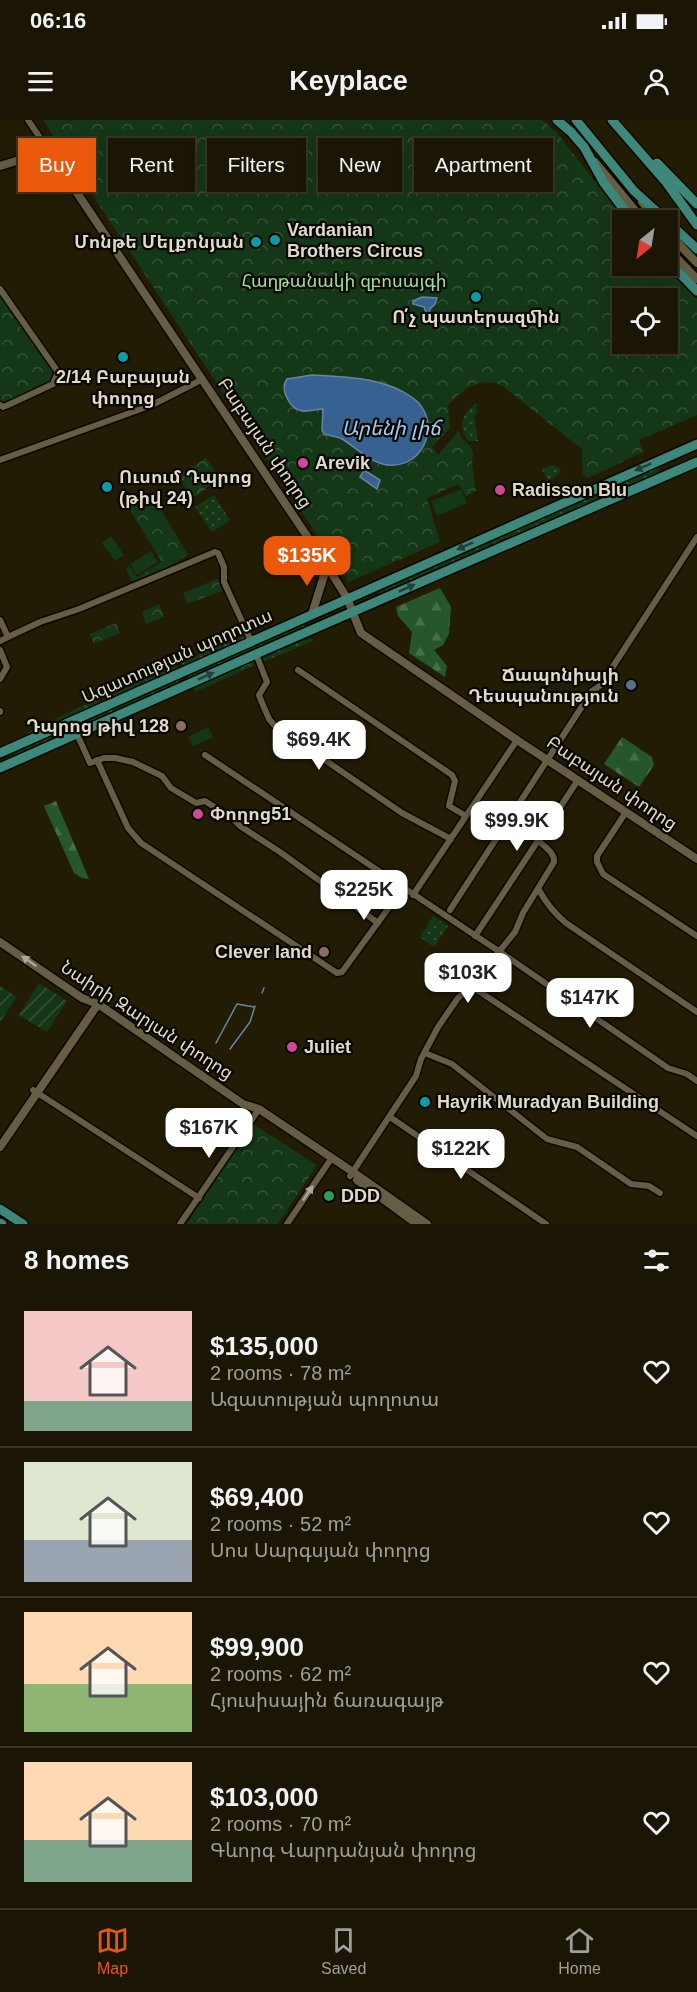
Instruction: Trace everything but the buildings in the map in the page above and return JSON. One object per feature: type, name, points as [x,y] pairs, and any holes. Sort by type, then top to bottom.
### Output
[{"type":"main road","points":[[557,120],[584,147],[604,183],[624,210]]},
{"type":"main road","points":[[576,120],[634,190],[655,210]]},
{"type":"main road","points":[[612,120],[666,182],[697,225]]},
{"type":"main road","points":[[630,140],[653,159],[697,204]]},
{"type":"main road","points":[[678,231],[697,249]]},
{"type":"main road","points":[[678,271],[697,291]]},
{"type":"main road","name":"Ազատության պողոտա","points":[[0,752],[697,444]]},
{"type":"main road","name":"Ազատության պողոտա","points":[[0,768],[697,461]]},
{"type":"main road","points":[[0,1209],[23,1224]]},
{"type":"street","name":"Բաբայան փողոց","points":[[28,120],[41,138]]},
{"type":"street","points":[[584,147],[635,210]]},
{"type":"street","points":[[0,166],[18,161]]},
{"type":"street","points":[[634,190],[649,210]]},
{"type":"street","name":"Բաբայան փողոց","points":[[78,192],[327,566],[347,598],[361,633],[697,859]]},
{"type":"street","points":[[678,243],[697,263]]},
{"type":"street","points":[[678,259],[697,279]]},
{"type":"street","points":[[0,289],[58,372],[53,384],[3,407],[0,405]]},
{"type":"street","points":[[0,460],[152,405],[203,379]]},
{"type":"street","points":[[450,910],[592,691],[601,685],[697,537]]},
{"type":"street","points":[[0,641],[40,622],[79,609],[217,552],[224,567],[224,582],[251,641]]},
{"type":"street","points":[[312,614],[327,566]]},
{"type":"street","points":[[0,620],[8,637]]},
{"type":"street","points":[[0,650],[7,667],[0,679]]},
{"type":"street","points":[[256,654],[267,682],[260,698],[271,723],[402,813],[451,839]]},
{"type":"street","points":[[298,669],[452,775],[455,781],[449,806],[466,816]]},
{"type":"street","points":[[77,734],[90,763],[115,758],[133,762],[162,777],[171,788],[196,803],[205,801],[232,818],[240,826],[378,922]]},
{"type":"street","points":[[413,895],[517,740]]},
{"type":"street","points":[[205,755],[500,952],[668,1068],[687,1074],[697,1081]]},
{"type":"street","points":[[97,760],[128,828],[141,843],[337,973],[342,972],[403,888]]},
{"type":"street","points":[[476,936],[578,780]]},
{"type":"street","points":[[626,812],[597,855],[597,862],[603,874],[697,936]]},
{"type":"street","points":[[352,1174],[416,1076],[421,1059],[434,1034],[458,998],[471,986],[515,932],[523,913],[539,890],[554,858],[539,841]]},
{"type":"street","points":[[539,890],[553,912],[566,923],[697,1012]]},
{"type":"street","name":"Նաիրի Զարյան փողոց","points":[[0,942],[82,998],[96,1002],[243,1104],[258,1111],[427,1224]]},
{"type":"street","points":[[471,986],[697,1136]]},
{"type":"street","points":[[0,1139],[96,1002]]},
{"type":"street","points":[[425,1053],[452,1064],[547,1139],[577,1147],[631,1184],[649,1186],[660,1193]]},
{"type":"street","points":[[0,1146],[35,1091]]},
{"type":"street","points":[[35,1091],[199,1198]]},
{"type":"street","points":[[180,1224],[258,1111]]},
{"type":"street","name":"Նաիրի Զարյան փողոց","points":[[258,1111],[329,1162],[352,1174],[376,1196],[417,1224]]},
{"type":"street","points":[[390,1117],[546,1224]]},
{"type":"street","points":[[287,1224],[329,1162]]},
{"type":"green space","name":"Հաղթանակի զբոսայգի","points":[[43,120],[542,120],[557,133],[617,210],[612,210],[612,276],[675,276],[697,299],[697,415],[639,440],[643,452],[588,478],[583,475],[582,449],[501,385],[478,383],[448,405],[450,428],[432,447],[438,455],[459,430],[461,437],[473,453],[476,491],[466,496],[458,484],[427,498],[440,542],[348,582],[91,192],[96,192],[96,138],[55,138]]},
{"type":"green space","points":[[0,293],[53,371],[50,381],[5,404],[0,402]]},
{"type":"green space","points":[[476,403],[477,414],[474,415],[478,441],[468,441],[463,430],[463,420]]},
{"type":"green space","points":[[206,458],[220,478],[193,498],[178,476]]},
{"type":"green space","points":[[553,465],[560,468],[561,473],[548,481],[542,469]]},
{"type":"green space","points":[[656,467],[659,474],[381,595],[378,589]]},
{"type":"green space","points":[[461,489],[467,503],[437,516],[431,501]]},
{"type":"green space","points":[[151,493],[188,555],[166,569],[133,583],[126,569],[129,565],[137,577],[162,562],[128,507]]},
{"type":"green space","points":[[214,495],[230,520],[212,532],[195,507]]},
{"type":"green space","points":[[111,536],[124,555],[115,561],[102,543]]},
{"type":"green space","points":[[151,551],[158,562],[137,575],[130,564]]},
{"type":"green space","points":[[217,579],[222,591],[187,604],[183,593]]},
{"type":"green space","points":[[440,588],[451,607],[449,634],[443,645],[434,650],[447,666],[445,677],[409,653],[412,632],[398,616],[396,607]]},
{"type":"green space","points":[[159,604],[164,617],[146,624],[142,612]]},
{"type":"green space","points":[[116,623],[120,633],[94,644],[90,634]]},
{"type":"green space","points":[[304,624],[306,628],[189,678],[188,674]]},
{"type":"green space","points":[[247,634],[249,639],[184,668],[181,663]]},
{"type":"green space","points":[[311,638],[313,641],[263,662],[261,657]]},
{"type":"green space","points":[[253,660],[255,665],[195,692],[193,687]]},
{"type":"green space","points":[[176,665],[179,670],[114,699],[112,694]]},
{"type":"green space","points":[[178,679],[180,684],[14,755],[13,753],[20,749]]},
{"type":"green space","points":[[98,699],[101,706],[30,738],[28,732]]},
{"type":"green space","points":[[208,727],[213,737],[193,746],[188,737]]},
{"type":"green space","points":[[622,737],[652,757],[654,765],[639,787],[604,764]]},
{"type":"green space","points":[[56,801],[89,879],[74,873],[44,806]]},
{"type":"green space","points":[[433,916],[448,926],[434,947],[420,937]]},
{"type":"green space","points":[[39,983],[67,1001],[47,1032],[19,1015]]},
{"type":"green space","points":[[0,986],[17,997],[0,1022]]},
{"type":"green space","points":[[253,1124],[317,1165],[278,1224],[187,1224]]},
{"type":"water","points":[[422,297],[437,298],[430,309],[428,318],[424,307],[413,304],[413,301]]},
{"type":"water","name":"Արենի լիճ","points":[[312,375],[364,379],[390,386],[413,398],[422,407],[427,418],[426,440],[420,451],[412,459],[402,464],[382,464],[370,459],[342,439],[324,434],[322,430],[323,409],[305,411],[293,407],[285,393],[287,379]]},
{"type":"water","points":[[364,470],[380,480],[377,489],[360,477]]},
{"type":"waterway","points":[[262,993],[264,988]]},
{"type":"waterway","points":[[216,1043],[237,1004],[254,1007]]},
{"type":"waterway","points":[[230,1049],[250,1022],[255,1006]]},
{"type":"place","name":"Vardanian Brothers Circus","points":[[275,240]]},
{"type":"place","name":"Մոնթե Մելքոնյան","points":[[256,242]]},
{"type":"place","name":"Ո՛չ պատերազմին","points":[[476,297]]},
{"type":"place","name":"2/14 Բաբայան փողոց","points":[[123,357]]},
{"type":"place","name":"Arevik","points":[[303,463]]},
{"type":"place","name":"Ուսում Դպրոց (թիվ 24)","points":[[107,487]]},
{"type":"place","name":"Radisson Blu","points":[[500,490]]},
{"type":"place","name":"Ճապոնիայի Դեսպանություն","points":[[631,685]]},
{"type":"place","name":"Դպրոց թիվ 128","points":[[181,726]]},
{"type":"place","name":"Փողոց51","points":[[198,814]]},
{"type":"place","name":"Clever land","points":[[324,952]]},
{"type":"place","name":"Juliet","points":[[292,1047]]},
{"type":"place","name":"Hayrik Muradyan Building","points":[[425,1102]]},
{"type":"place","name":"DDD","points":[[329,1196]]}]
